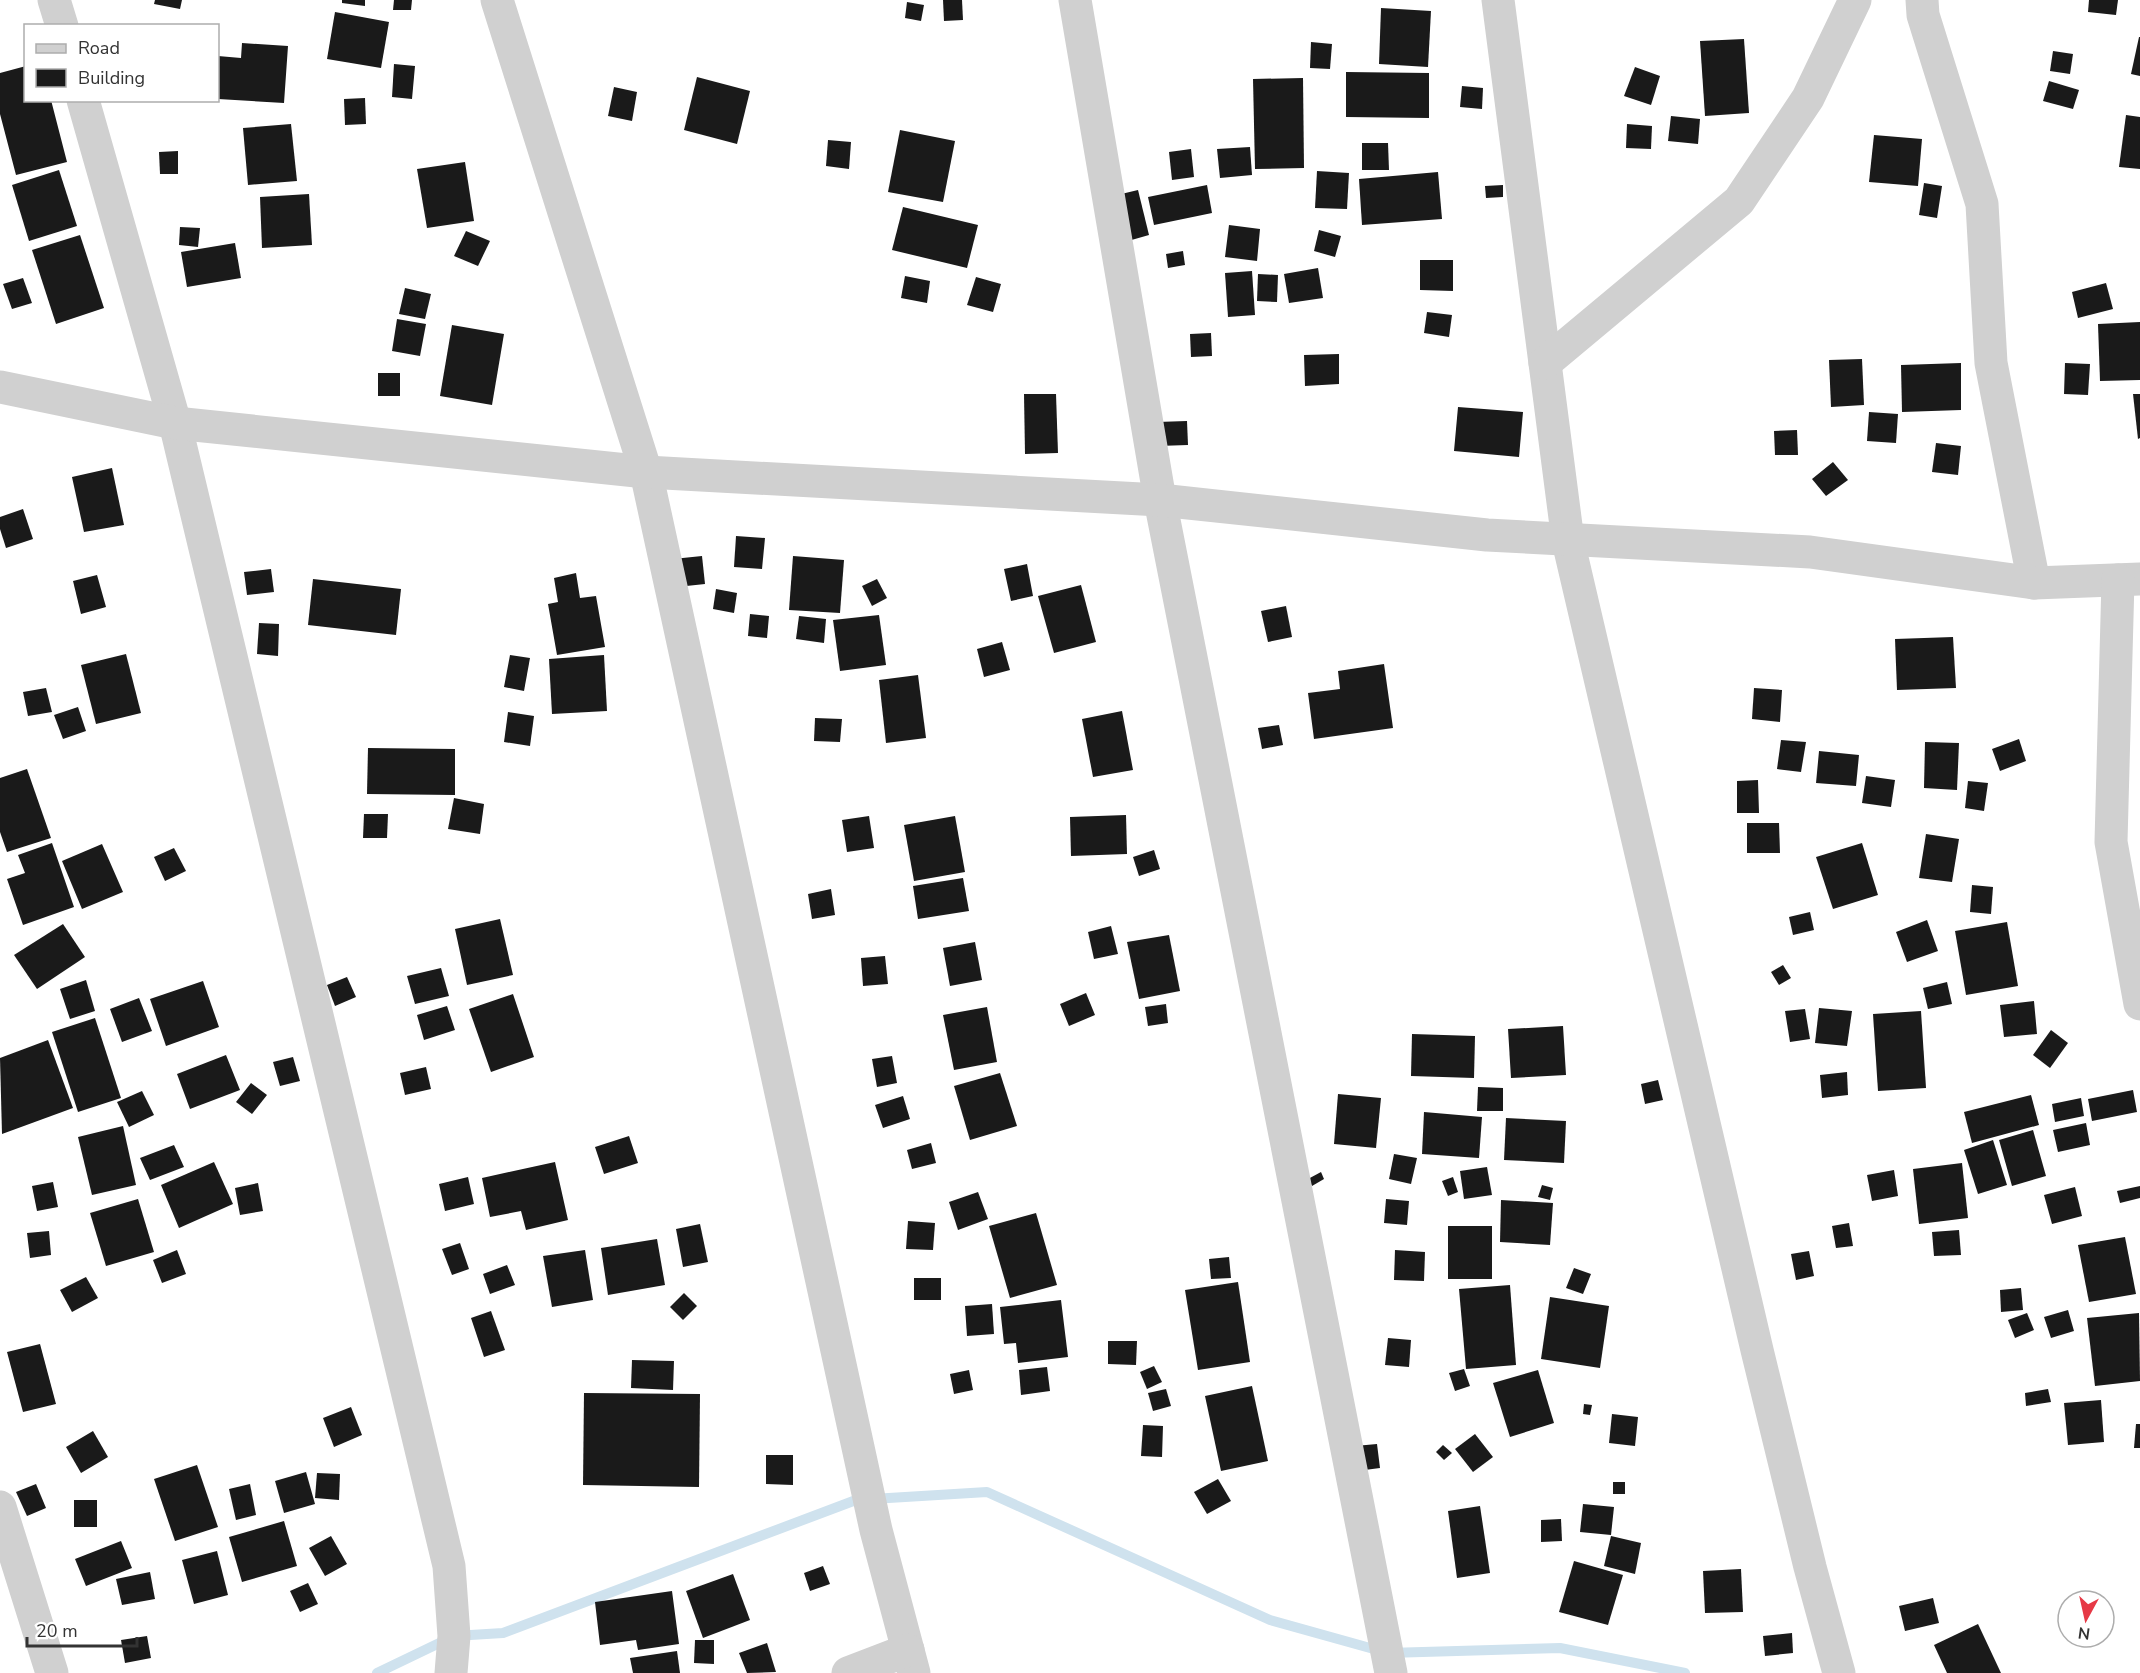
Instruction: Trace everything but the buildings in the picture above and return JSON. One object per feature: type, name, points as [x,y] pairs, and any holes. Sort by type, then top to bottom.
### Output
[{"type":"street","points":[[54,0],[61,24]]},
{"type":"street","points":[[497,0],[646,472],[876,1530],[911,1661],[848,1673]]},
{"type":"street","points":[[1075,0],[1160,500],[1391,1673]]},
{"type":"street","points":[[1498,0],[1568,541],[1757,1350],[1810,1567],[1839,1673]]},
{"type":"street","points":[[1545,363],[1739,201],[1808,98],[1855,0]]},
{"type":"street","points":[[1922,0],[1923,15],[1982,204],[1991,363],[2034,583]]},
{"type":"street","points":[[84,102],[175,423],[449,1566],[454,1636],[451,1673]]},
{"type":"street","points":[[0,387],[175,423],[646,472],[1160,500],[1487,535],[1810,552],[2034,583],[2129,579],[2111,842],[2140,1004]]},
{"type":"street","points":[[0,1507],[52,1673]]},
{"type":"waterway","points":[[377,1673],[454,1636],[503,1633],[856,1500],[987,1492],[1270,1620],[1388,1653],[1560,1648],[1685,1673]]}]
